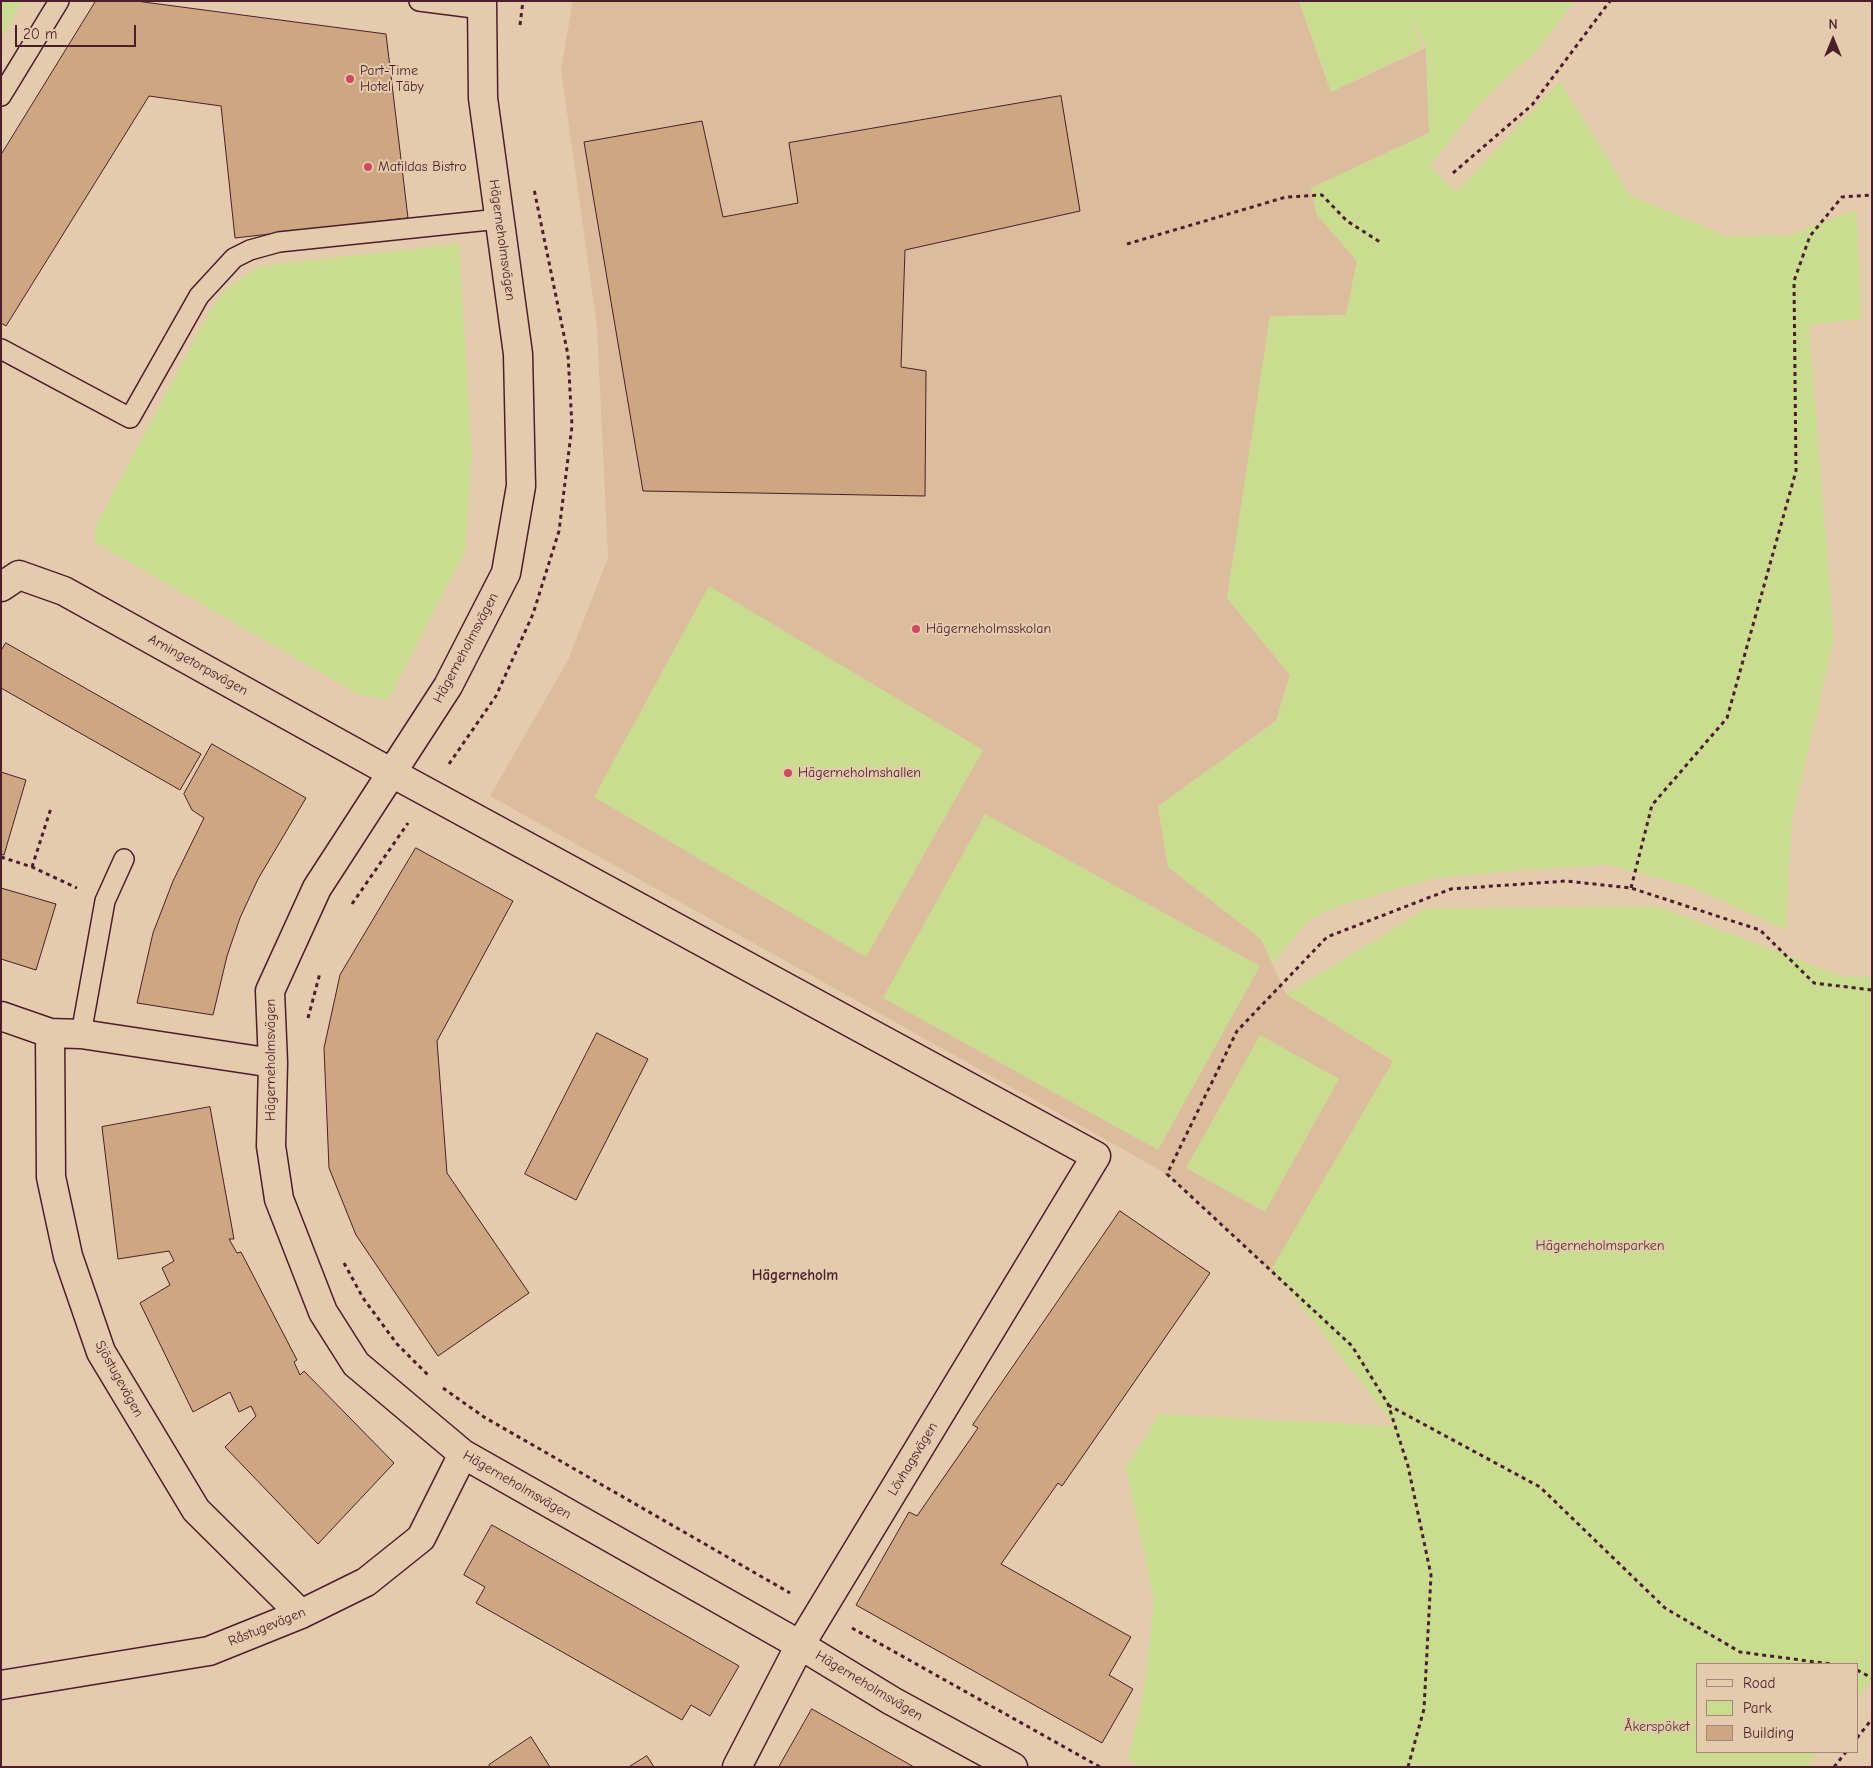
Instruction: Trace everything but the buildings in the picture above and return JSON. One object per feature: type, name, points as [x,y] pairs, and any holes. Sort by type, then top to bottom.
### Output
[{"type":"street","name":"Hägerneholmsvägen","points":[[482,5],[483,98],[518,354],[521,486],[506,573],[448,686],[318,888],[270,991],[273,1063],[271,1146],[279,1199],[323,1312],[356,1364],[462,1454],[800,1645],[892,1701],[1013,1767]]},
{"type":"street","name":"Arningetorpsvägen","points":[[1,586],[19,575],[64,591],[392,773]]},
{"type":"street","points":[[392,773],[429,793]]},
{"type":"street","name":"Lövhagsvägen","points":[[429,793],[1096,1156],[800,1645],[737,1767]]},
{"type":"street","points":[[1,1016],[50,1033],[81,1034],[273,1063]]},
{"type":"street","name":"Sjöstugevägen","points":[[50,1033],[51,1177],[68,1256],[100,1352],[196,1510],[301,1614]]},
{"type":"street","name":"Råstugevägen","points":[[1,1685],[209,1651],[301,1614],[366,1582],[421,1538],[462,1454]]},
{"type":"lane","points":[[1,96],[58,1]]},
{"type":"lane","points":[[419,1],[482,5]]},
{"type":"lane","points":[[1,349],[130,418],[199,296],[234,258],[250,250],[279,242],[499,219]]},
{"type":"lane","points":[[81,1034],[105,901],[124,859]]},
{"type":"path","points":[[519,28],[523,1]]},
{"type":"path","points":[[1453,173],[1532,104],[1610,1]]},
{"type":"path","points":[[349,908],[496,696],[533,614],[560,531],[572,426],[568,355],[533,187]]},
{"type":"path","points":[[1127,244],[1286,197],[1322,195],[1347,221],[1380,242]]},
{"type":"path","points":[[1631,888],[1652,805],[1727,718],[1796,471],[1794,281],[1810,236],[1842,197],[1872,195]]},
{"type":"path","points":[[32,867],[51,808]]},
{"type":"path","points":[[1,857],[32,867],[105,901]]},
{"type":"path","points":[[1408,1767],[1424,1709],[1431,1575],[1408,1466],[1388,1404],[1352,1346],[1167,1174],[1237,1031],[1327,937],[1450,889],[1566,881],[1631,888],[1760,930],[1814,983],[1872,990]]},
{"type":"path","points":[[307,1022],[319,975],[323,967]]},
{"type":"path","points":[[340,1255],[362,1298],[396,1344],[429,1376]]},
{"type":"path","points":[[436,1383],[484,1417],[821,1611],[1100,1767]]},
{"type":"path","points":[[1388,1404],[1540,1487],[1665,1608],[1740,1652],[1823,1663]]},
{"type":"path","points":[[1858,1671],[1872,1678]]},
{"type":"path","points":[[1858,1737],[1872,1720]]},
{"type":"path","points":[[1834,1767],[1845,1753]]},
{"type":"shaded area","name":"Hägerneholmsskolan","points":[[573,1],[1299,1],[1331,92],[1426,48],[1429,133],[1311,188],[1317,215],[1357,261],[1346,315],[1271,316],[1227,598],[1290,675],[1276,721],[1158,807],[1168,867],[1261,939],[1286,994],[1393,1061],[1291,1289],[1167,1174],[490,796],[568,660],[608,558],[597,327],[561,69]]},
{"type":"green space","points":[[1,1],[23,1],[1,38]]},
{"type":"green space","points":[[1299,1],[1575,1],[1538,50],[1479,104],[1430,166],[1456,192],[1560,81],[1630,195],[1726,236],[1788,235],[1856,210],[1862,319],[1809,325],[1834,639],[1792,821],[1786,930],[1691,887],[1608,865],[1512,871],[1432,879],[1335,907],[1307,922],[1273,964],[1261,939],[1168,867],[1158,806],[1276,721],[1290,675],[1227,598],[1270,316],[1346,315],[1357,261],[1317,215],[1311,188],[1429,133],[1426,48],[1412,16],[1422,48],[1331,92]]},
{"type":"green space","points":[[459,244],[472,452],[465,552],[388,700],[357,694],[94,542],[96,525],[208,314],[223,292],[259,266]]},
{"type":"green space","name":"Hägerneholmshallen","points":[[709,586],[983,750],[866,957],[594,797]]},
{"type":"green space","points":[[985,814],[1260,966],[1158,1150],[883,998]]},
{"type":"green space","name":"Hägerneholmsparken","points":[[1656,906],[1844,977],[1872,976],[1872,1680],[1858,1697],[1858,1663],[1696,1663],[1696,1753],[1816,1753],[1807,1767],[1139,1767],[1128,1758],[1143,1695],[1154,1602],[1126,1467],[1159,1414],[1395,1426],[1272,1268],[1393,1061],[1286,994],[1427,908]]},
{"type":"green space","points":[[1260,1035],[1339,1079],[1265,1212],[1186,1168]]},
{"type":"place","name":"Part-Time Hotel Täby","points":[[350,79]]},
{"type":"place","name":"Matildas Bistro","points":[[368,167]]},
{"type":"place","name":"Hägerneholmsskolan","points":[[916,629]]},
{"type":"place","name":"Hägerneholmshallen","points":[[788,773]]},
{"type":"district","name":"Hägerneholm","points":[[795,1276]]},
{"type":"park label","name":"Åkerspöket","points":[[1657,1727]]}]
